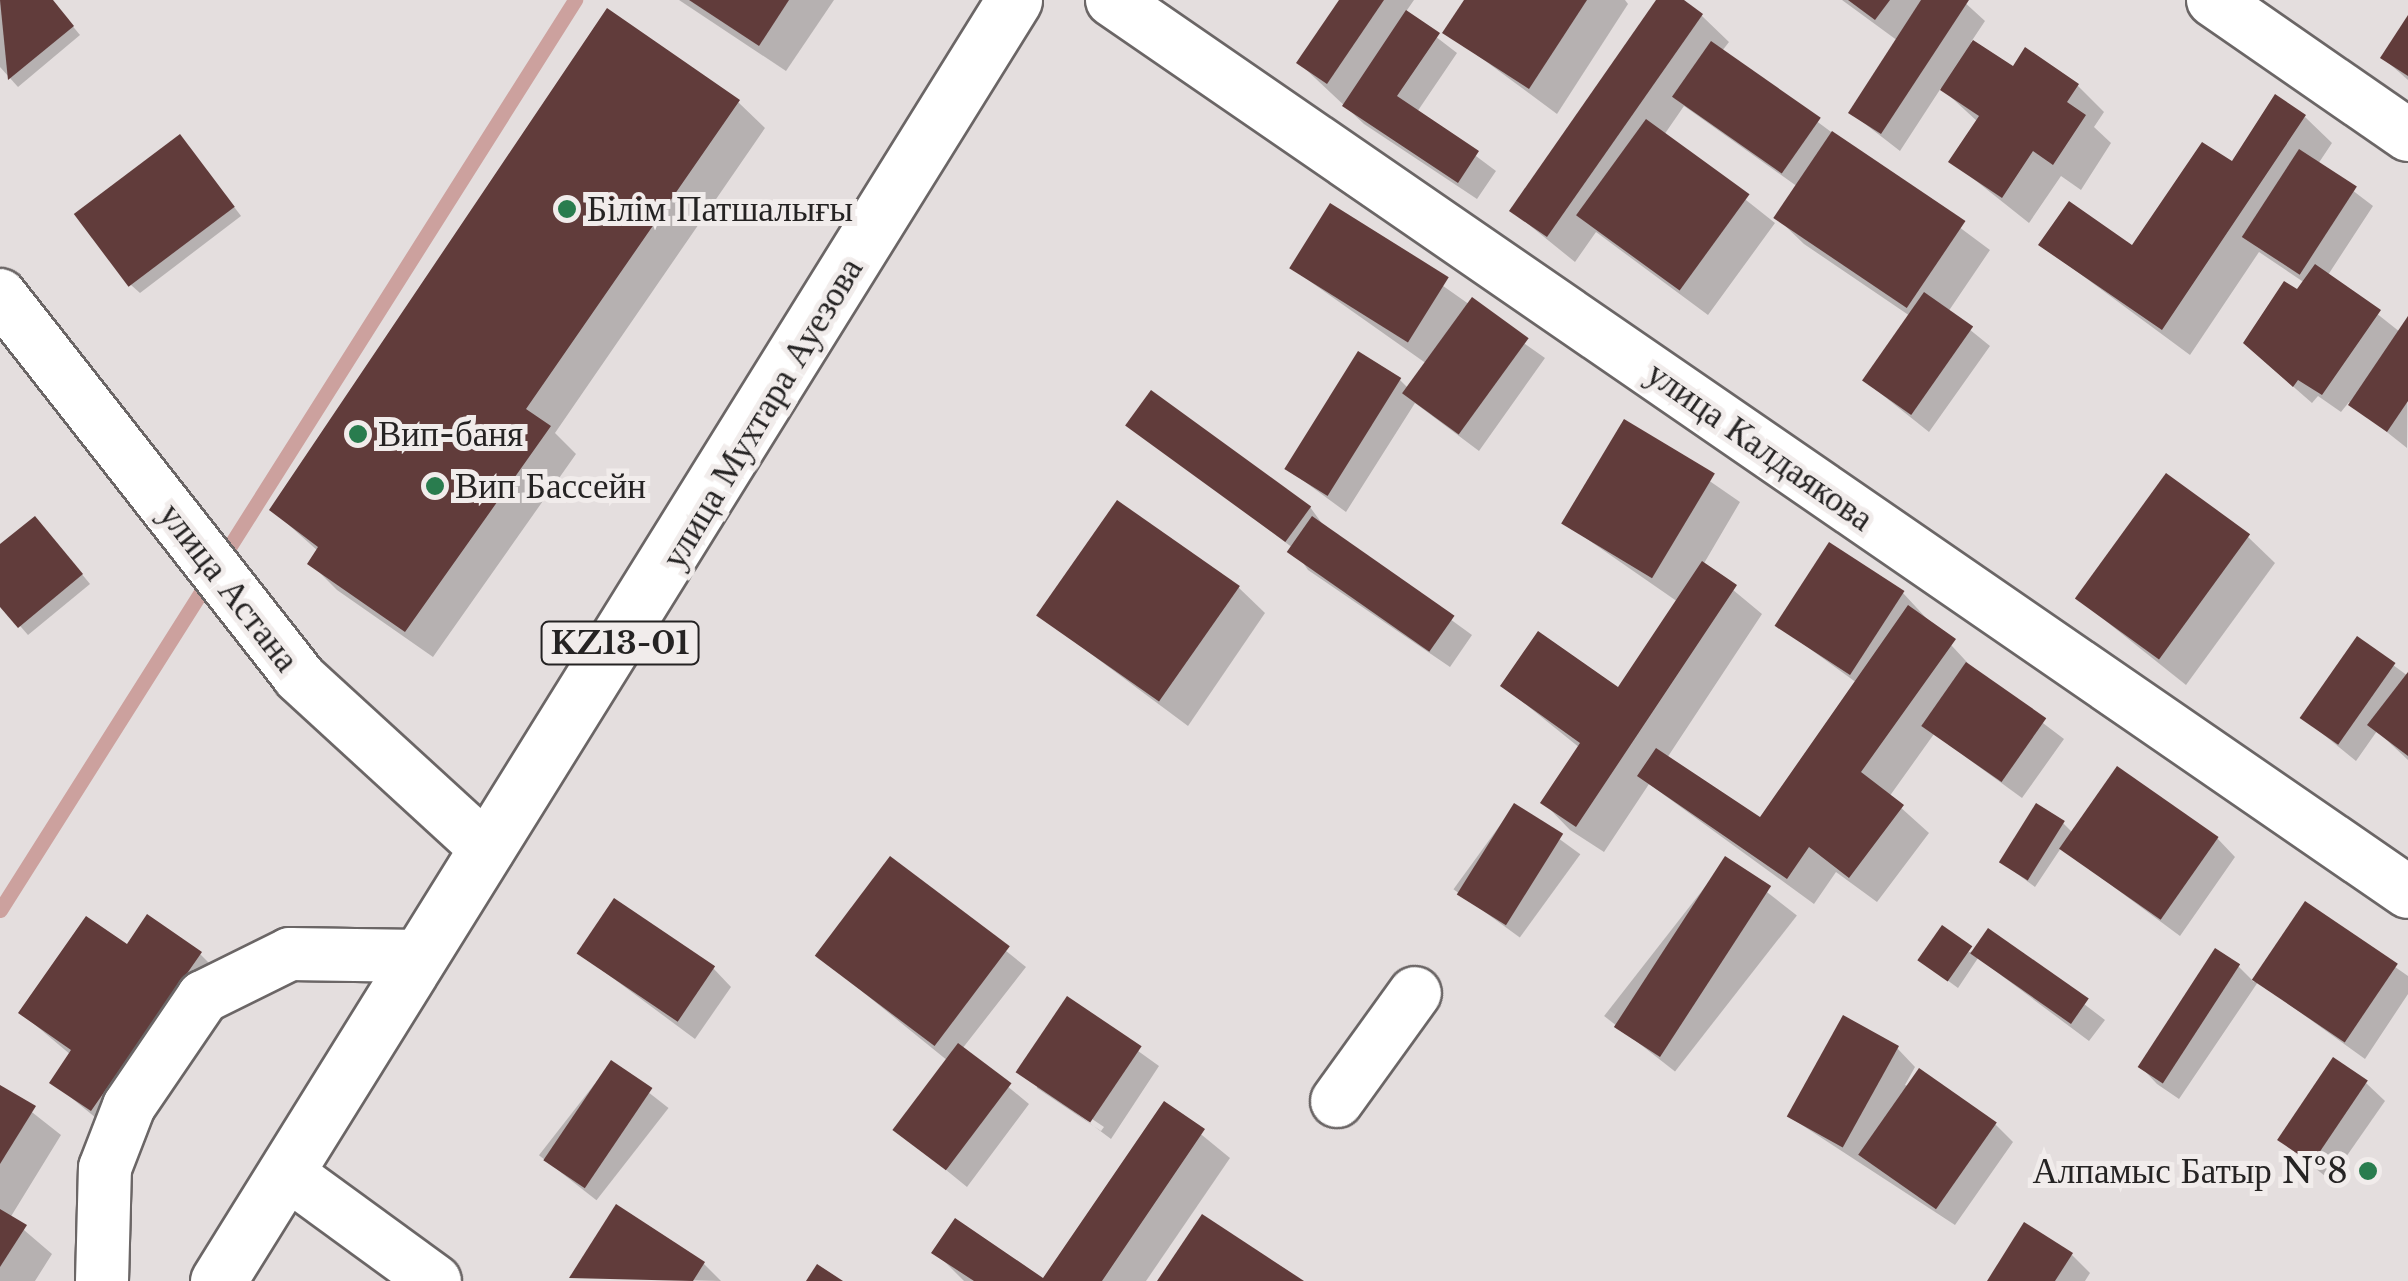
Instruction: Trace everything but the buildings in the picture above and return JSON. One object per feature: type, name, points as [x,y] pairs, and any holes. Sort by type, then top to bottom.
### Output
[{"type":"main road","name":"улица Мухтара Ауезова","points":[[218,1281],[1014,0]]},
{"type":"street","name":"улица Калдаякова","points":[[1112,0],[2408,892]]},
{"type":"street","points":[[2213,0],[2408,135]]},
{"type":"street","name":"улица Астана","points":[[0,295],[299,677],[488,850]]},
{"type":"street","points":[[102,1281],[105,1168],[128,1106],[203,998],[290,954],[420,956]]},
{"type":"street","points":[[1337,1101],[1415,993]]},
{"type":"street","points":[[287,1173],[434,1281]]},
{"type":"waterway","points":[[221,560],[575,0]]},
{"type":"waterway","points":[[0,910],[209,579]]},
{"type":"place","name":"Білім Патшалығы","points":[[567,209]]},
{"type":"place","name":"Вип-баня","points":[[358,434]]},
{"type":"place","name":"Вип Бассейн","points":[[435,486]]},
{"type":"place","name":"Алпамыс Батыр №8","points":[[2368,1171]]}]
